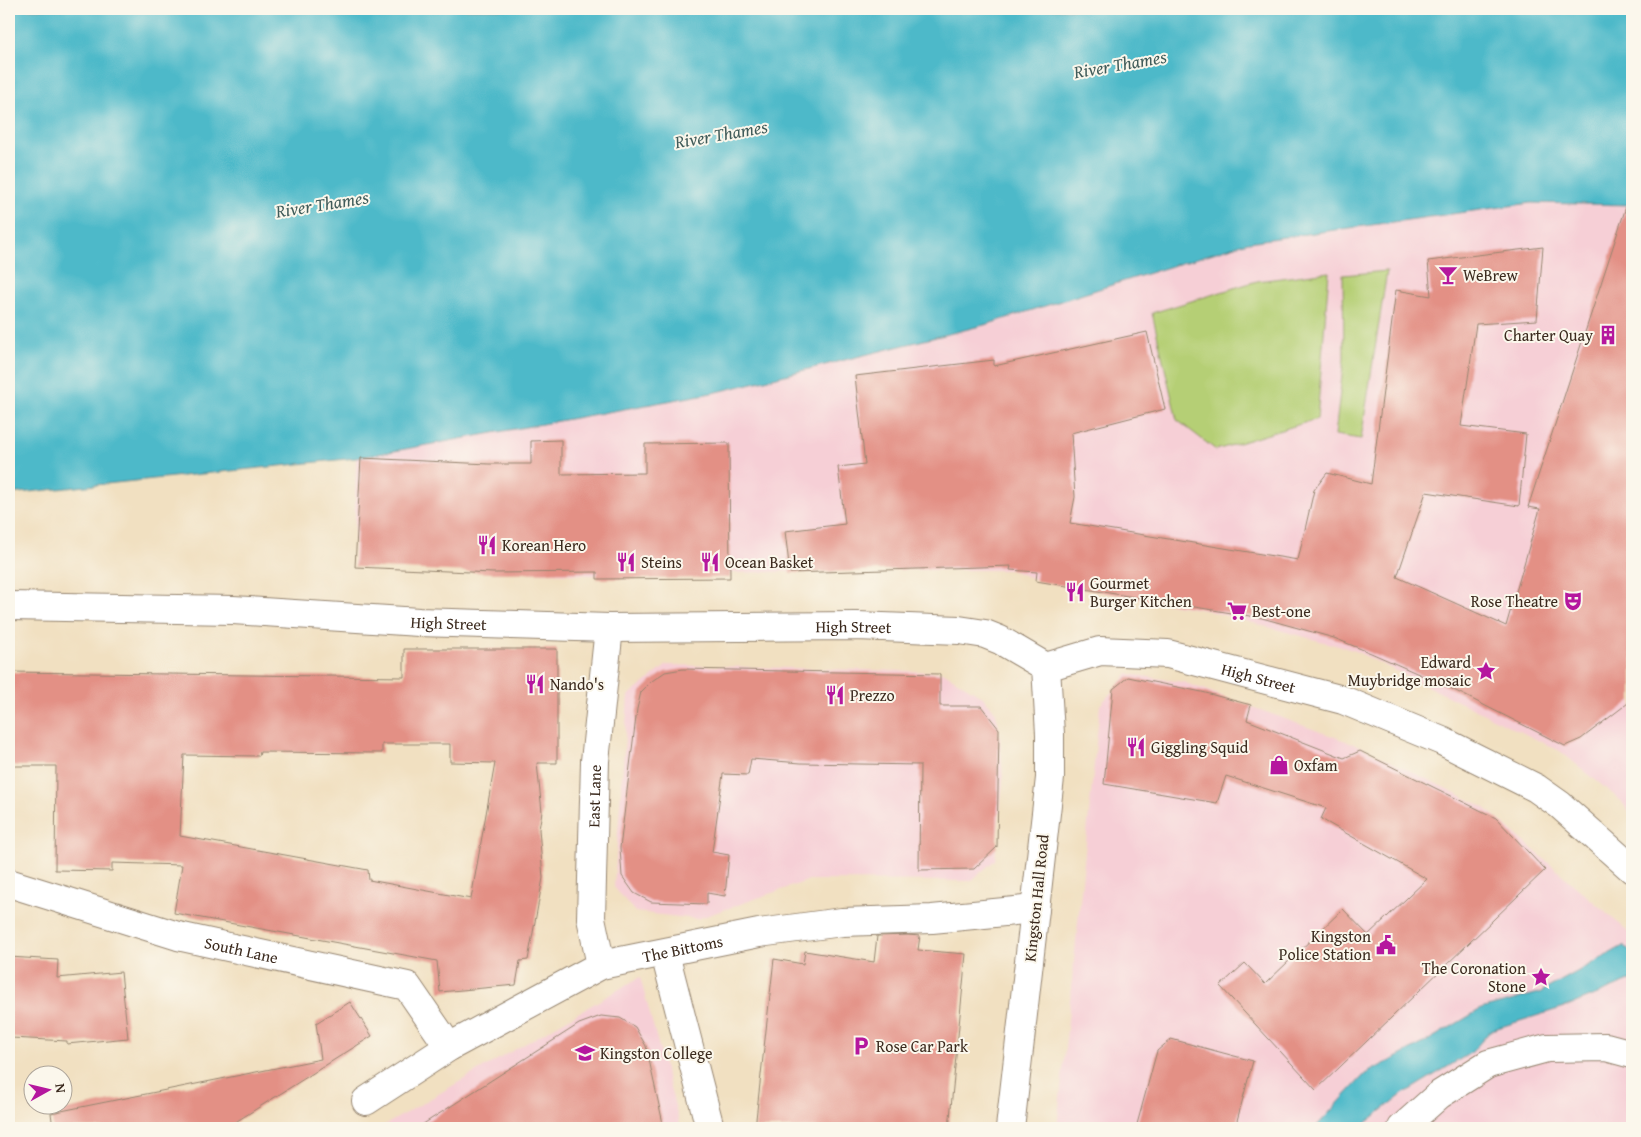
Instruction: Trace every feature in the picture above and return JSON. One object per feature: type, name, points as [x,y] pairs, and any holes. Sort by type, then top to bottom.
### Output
[{"type":"street","name":"High Street","points":[[9,606],[233,610],[410,622],[609,628],[857,626],[959,630],[985,634],[1000,640],[1046,667],[1100,651],[1168,654],[1342,700],[1442,741],[1536,788],[1560,805],[1632,868]]},
{"type":"street","name":"East Lane","points":[[601,966],[591,918],[595,761],[609,628]]},
{"type":"street","name":"Kingston Hall Road","points":[[1010,1128],[1050,778],[1050,734],[1046,667]]},
{"type":"street","name":"South Lane","points":[[9,883],[178,936],[407,986],[450,1047]]},
{"type":"street","name":"The Bittoms","points":[[366,1101],[450,1047],[601,966],[759,933],[842,922],[932,918],[1034,909]]},
{"type":"street","points":[[665,954],[710,1128]]},
{"type":"street","points":[[1402,1128],[1439,1095],[1488,1064],[1547,1048],[1606,1047],[1632,1054]]},
{"type":"shaded area","points":[[1531,203],[1632,205],[1632,815],[1620,800],[1560,751],[1353,650],[1205,610],[1043,582],[1010,570],[841,570],[616,576],[354,565],[356,458],[717,392],[988,324],[1248,242]]},
{"type":"shaded area","points":[[667,665],[943,672],[983,697],[996,713],[999,727],[1003,780],[995,860],[971,881],[810,880],[697,919],[635,912],[614,887],[628,696]]},
{"type":"shaded area","points":[[1128,674],[1183,682],[1357,745],[1484,807],[1632,935],[1632,1128],[1057,1128],[1100,705]]},
{"type":"shaded area","name":"Kingston College","points":[[640,977],[681,1128],[380,1128]]},
{"type":"green space","points":[[1387,271],[1361,439],[1335,435],[1344,358],[1343,275]]},
{"type":"green space","points":[[1329,272],[1317,419],[1216,450],[1177,420],[1152,313],[1257,281]]},
{"type":"water","name":"River Thames","points":[[9,9],[1632,9],[1632,205],[1531,203],[1248,242],[988,324],[717,392],[356,458],[9,494]]},
{"type":"water","points":[[1623,946],[1632,953],[1632,980],[1568,1006],[1491,1030],[1472,1052],[1403,1094],[1359,1128],[1315,1128],[1365,1074],[1422,1044],[1481,1009],[1539,993]]},
{"type":"building","points":[[1626,207],[1632,208],[1632,700],[1581,739],[1565,746],[1446,686],[1371,653],[1334,638],[1262,618],[1036,581],[1037,572],[1010,570],[1011,566],[790,573],[785,531],[845,524],[838,467],[865,464],[855,376],[994,360],[994,366],[1147,332],[1165,409],[1071,433],[1075,497],[1070,523],[1298,560],[1314,490],[1327,473],[1371,484],[1396,290],[1431,296],[1428,261],[1543,247],[1537,320],[1476,324],[1461,426],[1526,434],[1519,506],[1426,492],[1397,577],[1506,626],[1540,509],[1528,507]]},
{"type":"building","points":[[561,440],[561,474],[645,473],[645,444],[729,443],[730,578],[597,579],[597,572],[493,573],[355,567],[361,458],[531,464],[531,441]]},
{"type":"building","points":[[404,649],[557,649],[557,763],[537,763],[542,812],[539,829],[543,878],[528,960],[520,961],[516,985],[440,992],[437,961],[174,913],[182,865],[112,863],[112,871],[55,870],[56,766],[9,766],[9,672],[404,677]],"holes":[[[382,744],[450,744],[450,762],[495,763],[471,899],[369,880],[368,870],[180,836],[184,755],[259,756],[260,752],[382,753]]]},
{"type":"building","points":[[683,669],[940,674],[940,706],[981,706],[999,729],[997,847],[974,869],[919,870],[920,765],[801,763],[751,759],[748,775],[723,774],[712,852],[729,855],[725,896],[707,893],[707,904],[651,902],[634,893],[622,876],[620,848],[637,709],[641,692],[652,681],[665,672]]},
{"type":"building","points":[[1128,677],[1202,692],[1251,705],[1247,720],[1344,758],[1360,751],[1496,818],[1545,870],[1316,1090],[1220,986],[1245,963],[1265,984],[1343,909],[1368,935],[1427,879],[1321,819],[1326,808],[1226,776],[1217,803],[1104,784],[1113,689]]},
{"type":"building","name":"Rose Car Park","points":[[877,936],[920,936],[918,950],[966,954],[949,1128],[755,1128],[774,959],[803,964],[805,951],[874,962]]},
{"type":"building","points":[[9,957],[58,960],[57,978],[121,972],[128,1038],[67,1044],[67,1041],[11,1038]]},
{"type":"building","points":[[350,1002],[372,1036],[226,1128],[53,1128],[51,1114],[72,1114],[72,1109],[321,1059],[316,1023]]},
{"type":"building","name":"Kingston College","points":[[601,1016],[620,1018],[635,1027],[646,1046],[664,1128],[417,1128],[579,1024]]},
{"type":"building","points":[[1171,1039],[1253,1061],[1235,1128],[1136,1128],[1157,1051]]},
{"type":"place","name":"WeBrew","points":[[1448,275]]},
{"type":"place","name":"Charter Quay","points":[[1608,335]]},
{"type":"place","name":"Korean Hero","points":[[487,545]]},
{"type":"place","name":"Steins","points":[[626,562]]},
{"type":"place","name":"Ocean Basket","points":[[710,562]]},
{"type":"place","name":"Gourmet Burger Kitchen","points":[[1075,592]]},
{"type":"place","name":"Rose Theatre","points":[[1573,601]]},
{"type":"place","name":"Best-one","points":[[1237,611]]},
{"type":"place","name":"Edward Muybridge mosaic","points":[[1486,671]]},
{"type":"place","name":"Nando's","points":[[535,684]]},
{"type":"place","name":"Prezzo","points":[[835,695]]},
{"type":"place","name":"Giggling Squid","points":[[1136,747]]},
{"type":"place","name":"Oxfam","points":[[1279,765]]},
{"type":"place","name":"Kingston Police Station","points":[[1386,945]]},
{"type":"place","name":"The Coronation Stone","points":[[1541,977]]},
{"type":"place","name":"Rose Car Park","points":[[861,1046]]},
{"type":"place","name":"Kingston College","points":[[585,1053]]}]
